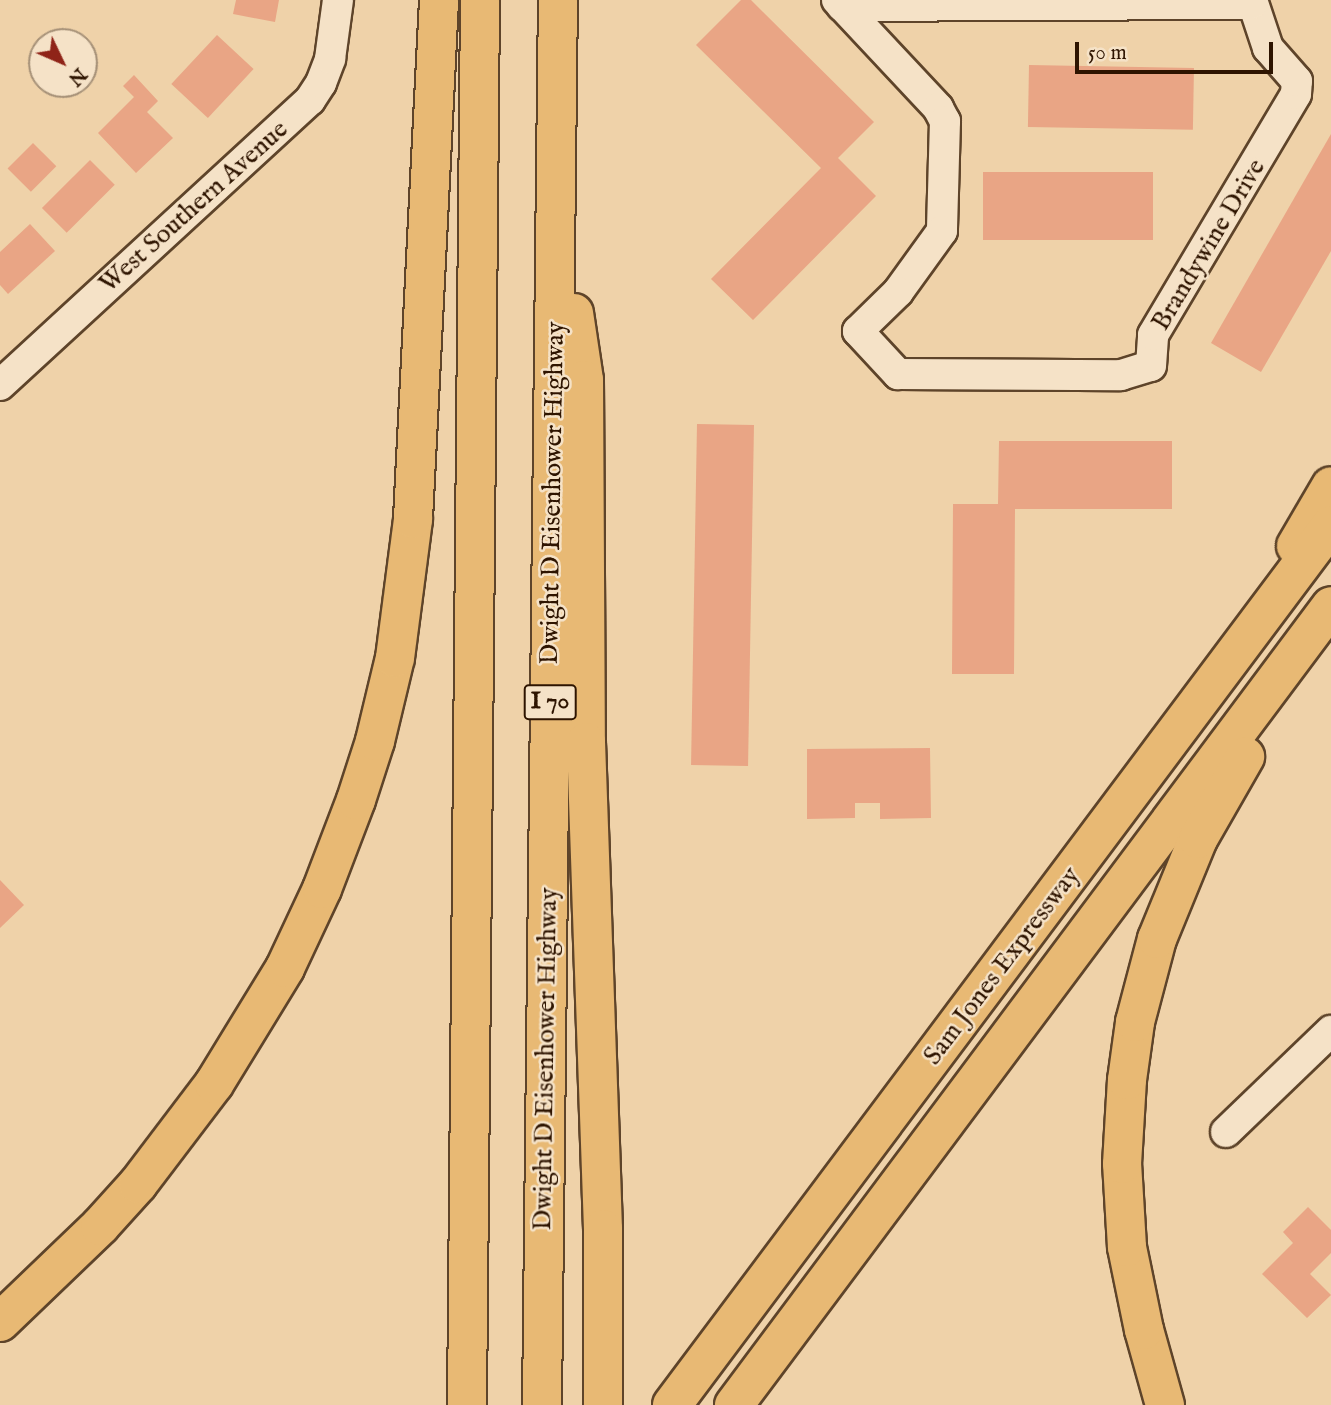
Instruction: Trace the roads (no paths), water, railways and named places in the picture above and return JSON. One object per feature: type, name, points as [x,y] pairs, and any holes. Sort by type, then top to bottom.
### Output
[{"type":"highway","points":[[0,1322],[100,1226],[138,1184],[192,1116],[235,1052],[272,993],[311,913],[375,741],[395,659],[413,519],[439,0]]},
{"type":"highway","points":[[467,1405],[480,0]]},
{"type":"highway","name":"Dwight D Eisenhower Highway","points":[[542,1405],[558,0]]},
{"type":"highway","points":[[557,190],[584,380],[586,768],[603,1241],[603,1405]]},
{"type":"highway","points":[[1233,657],[1331,485]]},
{"type":"highway","name":"Sam Jones Expressway","points":[[672,1404],[1331,525]]},
{"type":"highway","name":"Sam Jones Expressway","points":[[734,1405],[1331,607]]},
{"type":"highway","points":[[1164,1405],[1134,1289],[1124,1213],[1123,1111],[1135,1022],[1157,939],[1199,839],[1232,779],[1331,621]]},
{"type":"street","name":"West Southern Avenue","points":[[0,385],[310,100],[321,83],[330,59],[338,0]]},
{"type":"street","points":[[839,3],[1252,2]]},
{"type":"street","name":"Brandywine Drive","points":[[839,3],[938,108],[946,121],[942,231],[898,292],[858,331],[898,374],[1121,376],[1151,366],[1153,335],[1296,94],[1297,81],[1268,48],[1252,2]]},
{"type":"street","points":[[1226,1132],[1331,1031]]}]
